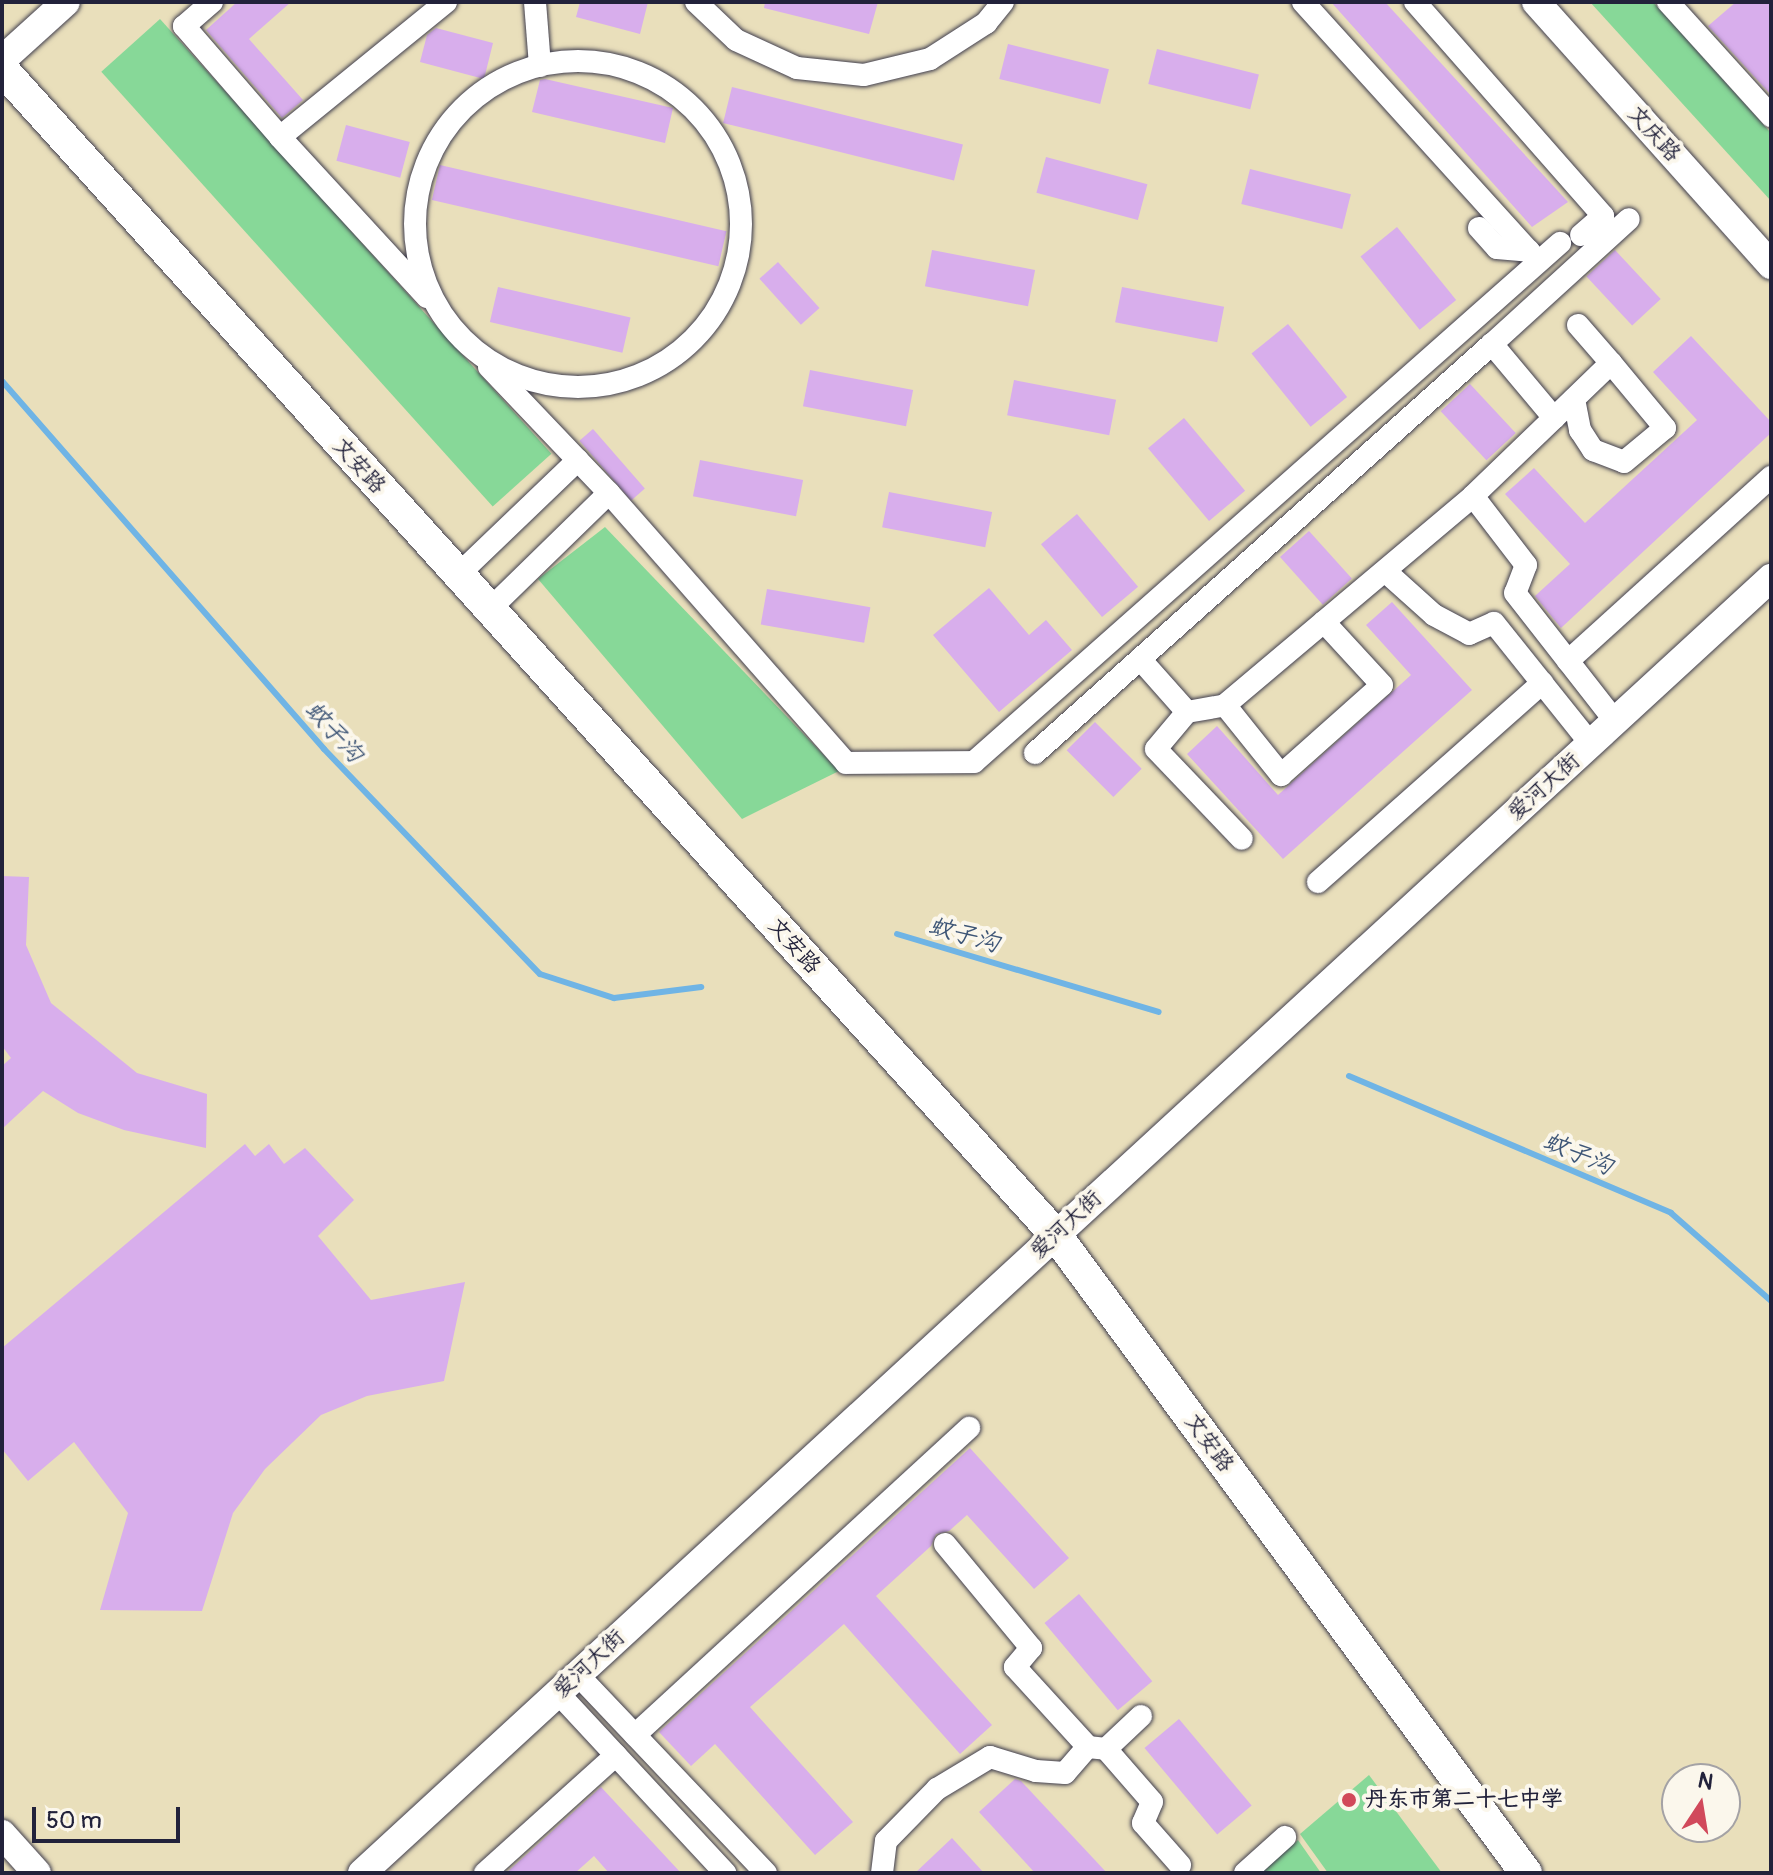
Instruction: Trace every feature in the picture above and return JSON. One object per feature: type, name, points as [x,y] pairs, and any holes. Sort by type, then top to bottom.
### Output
[{"type":"main road","name":"文安路","points":[[2,69],[1055,1234],[1526,1873]]},
{"type":"street","points":[[2,60],[66,2]]},
{"type":"street","points":[[212,2],[184,26],[471,349],[609,493],[846,763],[974,762],[1534,256],[1570,239],[1603,216],[1415,2]]},
{"type":"street","points":[[280,137],[446,2]]},
{"type":"street","points":[[535,2],[540,66]]},
{"type":"street","points":[[696,2],[736,40],[797,68],[864,75],[930,59],[986,23],[1003,2]]},
{"type":"street","points":[[1303,2],[1534,256]]},
{"type":"street","name":"文庆路","points":[[1536,2],[1771,265]]},
{"type":"street","points":[[1668,2],[1771,116]]},
{"type":"street","points":[[435,306],[416,252],[416,196],[432,147],[463,107],[505,77],[540,66],[605,63],[654,79],[695,109],[725,150],[741,199],[740,256],[710,319],[682,352],[633,379],[577,389],[520,378],[471,349]]},
{"type":"street","points":[[1035,753],[1629,219]]},
{"type":"street","points":[[1479,228],[1497,248],[1534,256]]},
{"type":"street","points":[[1574,399],[1580,430],[1593,450],[1624,462],[1665,428],[1578,325]]},
{"type":"street","points":[[1492,344],[1554,418]]},
{"type":"street","points":[[1242,839],[1156,749],[1187,712],[1225,705],[1385,571],[1473,496],[1611,363]]},
{"type":"street","points":[[458,575],[578,460]]},
{"type":"street","points":[[1568,661],[1771,477]]},
{"type":"street","points":[[490,609],[609,493]]},
{"type":"street","points":[[1473,496],[1526,565],[1515,593],[1615,721]]},
{"type":"street","points":[[1385,571],[1434,615],[1469,634],[1494,623],[1591,744]]},
{"type":"street","name":"爱河大街","points":[[362,1873],[1771,578]]},
{"type":"street","points":[[1225,705],[1281,775],[1382,685],[1324,622]]},
{"type":"street","points":[[1140,659],[1187,712]]},
{"type":"street","points":[[1318,882],[1542,683]]},
{"type":"street","points":[[635,1735],[969,1428]]},
{"type":"street","points":[[945,1544],[1031,1648],[1015,1667],[1152,1802],[1143,1823],[1180,1865]]},
{"type":"street","points":[[568,1684],[635,1735],[766,1873]]},
{"type":"street","points":[[568,1684],[616,1755],[725,1873]]},
{"type":"street","points":[[882,1873],[886,1841],[937,1789],[990,1757],[1065,1773],[1141,1716]]},
{"type":"street","points":[[485,1873],[616,1755]]},
{"type":"street","points":[[2,1834],[37,1873]]},
{"type":"street","points":[[1245,1873],[1285,1837]]},
{"type":"green space","points":[[1590,2],[1653,2],[1771,133],[1771,201]]},
{"type":"green space","points":[[160,19],[551,454],[493,507],[101,72]]},
{"type":"green space","points":[[605,527],[839,771],[742,819],[538,579]]},
{"type":"green space","points":[[1369,1775],[1442,1873],[1328,1873],[1300,1834]]},
{"type":"green space","points":[[1298,1840],[1321,1873],[1261,1873]]},
{"type":"building","points":[[237,2],[291,2],[249,39],[303,100],[282,118],[206,30]]},
{"type":"building","points":[[580,2],[648,2],[640,34],[576,17]]},
{"type":"building","points":[[765,2],[878,2],[869,34],[764,8]]},
{"type":"building","points":[[1331,2],[1385,2],[1568,202],[1532,227]]},
{"type":"building","points":[[1736,2],[1771,2],[1771,95],[1708,26]]},
{"type":"building","points":[[436,28],[493,43],[484,79],[420,62],[427,35]]},
{"type":"building","points":[[1008,44],[1109,69],[1100,104],[999,79]]},
{"type":"building","points":[[1157,49],[1259,74],[1250,109],[1148,84]]},
{"type":"building","points":[[540,80],[673,108],[665,143],[532,112]]},
{"type":"building","points":[[732,87],[963,145],[954,180],[723,123]]},
{"type":"building","points":[[346,125],[410,142],[400,178],[336,161]]},
{"type":"building","points":[[1046,157],[1147,184],[1138,220],[1036,193]]},
{"type":"building","points":[[440,165],[726,231],[718,266],[432,200]]},
{"type":"building","points":[[1250,169],[1351,194],[1342,229],[1241,204]]},
{"type":"building","points":[[1397,227],[1456,300],[1420,330],[1360,257]]},
{"type":"building","points":[[932,250],[1035,270],[1028,306],[925,286]]},
{"type":"building","points":[[1615,250],[1661,299],[1632,326],[1586,277]]},
{"type":"building","points":[[778,262],[819,308],[801,325],[759,279]]},
{"type":"building","points":[[498,287],[631,318],[622,353],[490,322]]},
{"type":"building","points":[[1122,287],[1224,307],[1217,342],[1115,322]]},
{"type":"building","points":[[1288,324],[1347,397],[1311,427],[1251,354]]},
{"type":"building","points":[[1691,336],[1771,422],[1771,433],[1561,628],[1535,596],[1570,564],[1505,494],[1534,468],[1585,523],[1697,420],[1653,372]]},
{"type":"building","points":[[810,370],[913,390],[906,426],[803,406]]},
{"type":"building","points":[[1014,380],[1116,400],[1109,435],[1007,415]]},
{"type":"building","points":[[1470,384],[1516,433],[1486,460],[1441,411]]},
{"type":"building","points":[[1184,418],[1245,491],[1209,521],[1148,448]]},
{"type":"building","points":[[593,429],[645,489],[631,500],[579,441]]},
{"type":"building","points":[[700,460],[803,480],[796,516],[693,496]]},
{"type":"building","points":[[889,492],[992,512],[985,547],[882,527]]},
{"type":"building","points":[[1077,514],[1138,587],[1102,617],[1041,544]]},
{"type":"building","points":[[1309,531],[1352,579],[1323,605],[1280,557]]},
{"type":"building","points":[[989,588],[1029,635],[1046,620],[1072,650],[999,712],[933,635]]},
{"type":"building","points":[[767,589],[870,607],[864,643],[761,624]]},
{"type":"building","points":[[1392,602],[1472,690],[1283,859],[1187,754],[1217,726],[1278,795],[1411,675],[1366,625]]},
{"type":"building","points":[[1095,722],[1142,769],[1113,797],[1067,750]]},
{"type":"building","points":[[2,876],[29,877],[26,945],[51,1003],[137,1073],[207,1094],[206,1148],[124,1130],[78,1113],[43,1091],[2,1129],[2,1066],[11,1058],[2,1046]]},
{"type":"building","points":[[245,1144],[255,1156],[269,1144],[284,1164],[305,1148],[354,1200],[318,1236],[371,1300],[465,1282],[444,1381],[367,1396],[321,1415],[265,1469],[233,1513],[202,1611],[100,1610],[128,1513],[74,1442],[28,1481],[2,1449],[2,1348]]},
{"type":"building","points":[[970,1448],[1069,1558],[1034,1589],[967,1515],[949,1531],[936,1534],[931,1546],[876,1596],[992,1725],[960,1754],[844,1624],[750,1707],[853,1822],[815,1855],[715,1744],[691,1766],[659,1732]]},
{"type":"building","points":[[1079,1594],[1152,1681],[1118,1710],[1045,1623]]},
{"type":"building","points":[[1179,1719],[1252,1806],[1217,1834],[1145,1748]]},
{"type":"building","points":[[1015,1779],[1021,1781],[1107,1873],[1035,1873],[979,1812]]},
{"type":"building","points":[[601,1787],[681,1873],[609,1873],[594,1856],[575,1873],[506,1873]]},
{"type":"building","points":[[952,1838],[984,1873],[915,1873]]},
{"type":"waterway","name":"蚊子沟","points":[[2,381],[324,749],[540,974],[614,998],[701,987]]},
{"type":"waterway","name":"蚊子沟","points":[[897,934],[1159,1012]]},
{"type":"waterway","name":"蚊子沟","points":[[1349,1076],[1671,1213],[1771,1301]]},
{"type":"place","name":"丹东市第二十七中学","points":[[1349,1800]]}]
